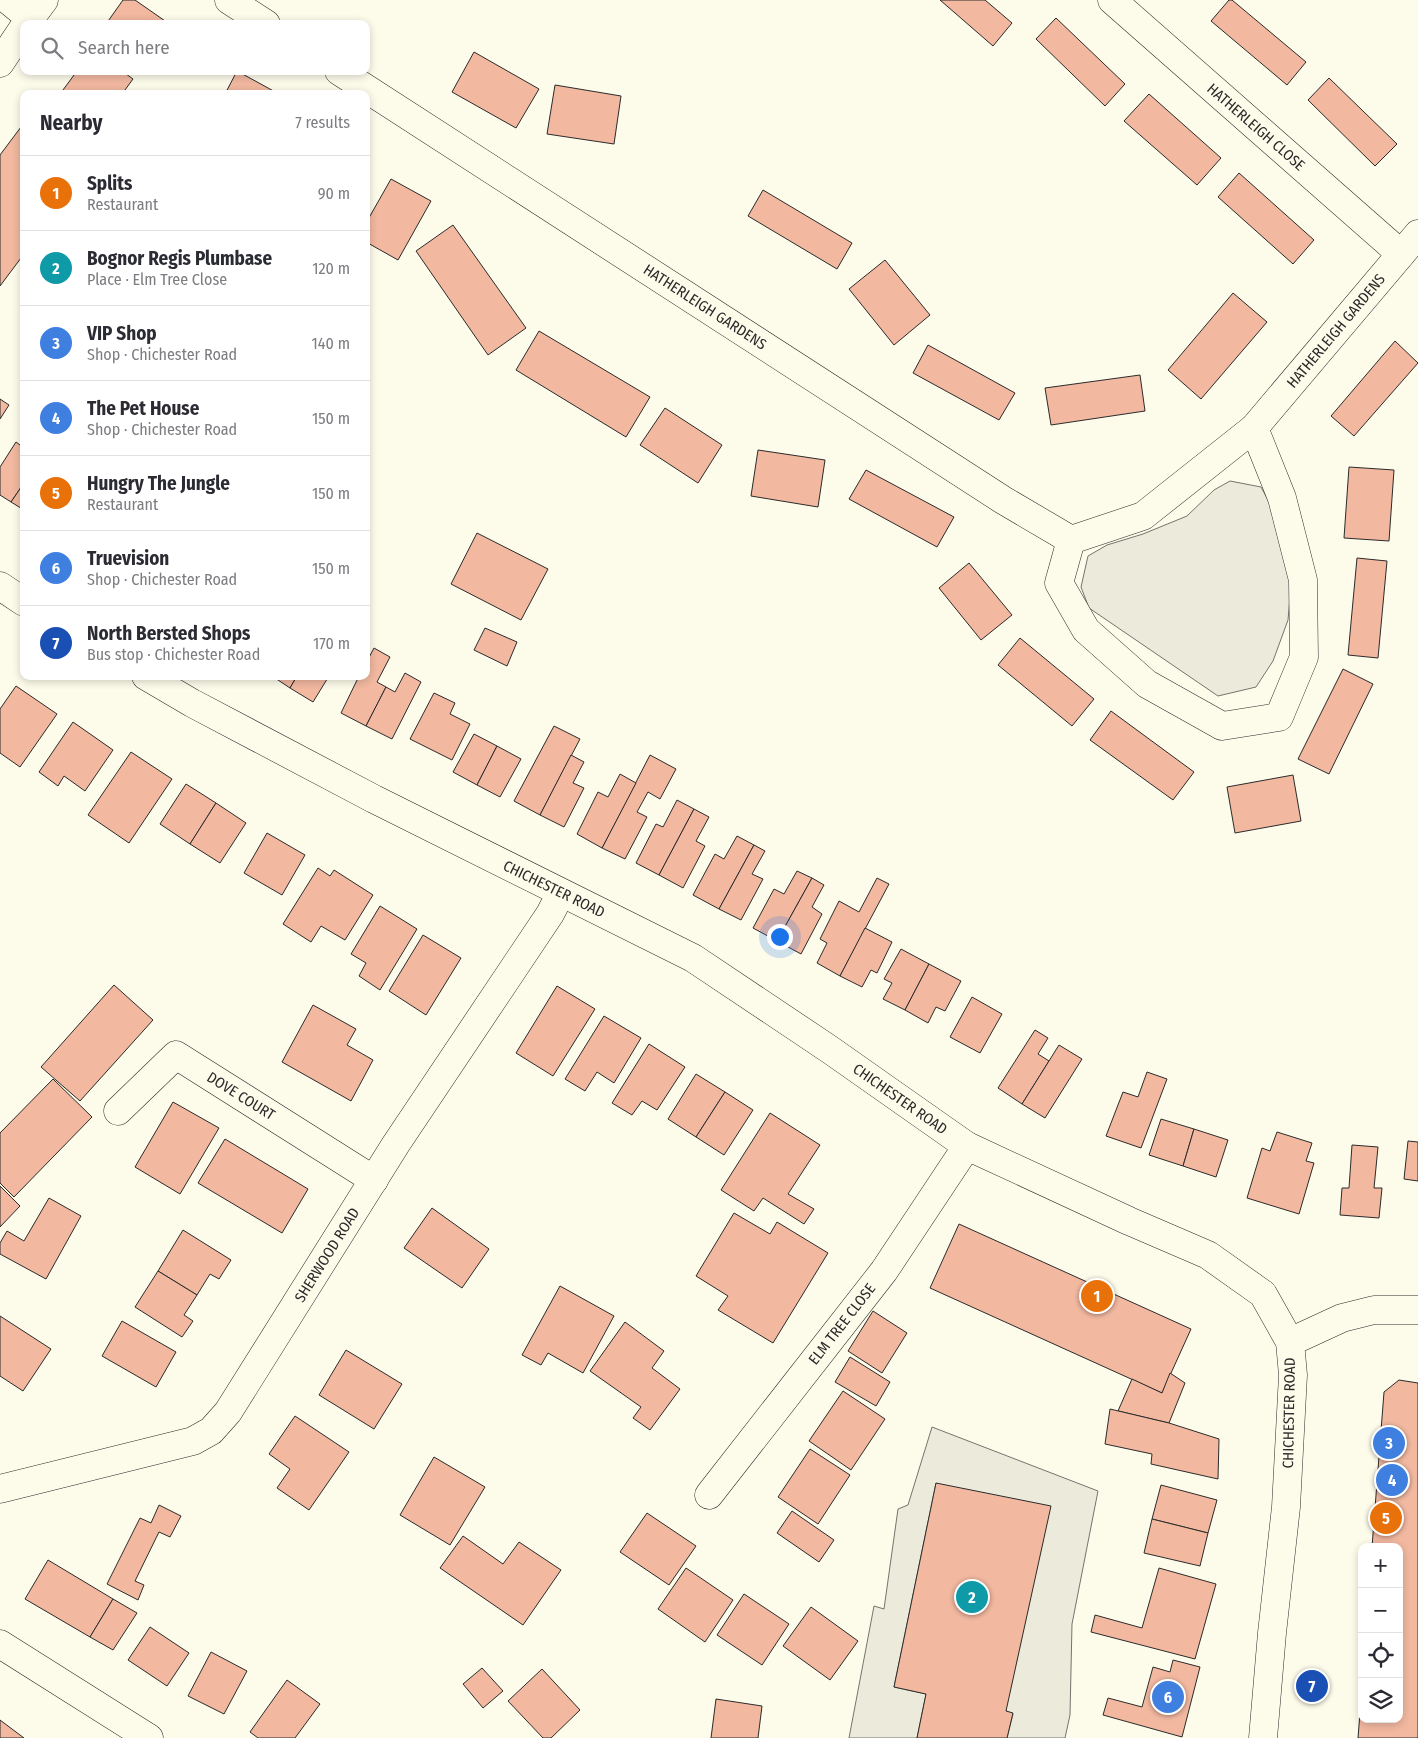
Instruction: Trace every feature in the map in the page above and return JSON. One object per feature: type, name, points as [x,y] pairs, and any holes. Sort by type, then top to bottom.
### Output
[{"type":"street","points":[[8,0],[31,17]]},
{"type":"street","points":[[229,0],[260,20]]},
{"type":"street","name":"HATHERLEIGH CLOSE","points":[[1112,0],[1400,254]]},
{"type":"street","points":[[0,63],[20,33]]},
{"type":"street","name":"HATHERLEIGH GARDENS","points":[[346,75],[369,90]]},
{"type":"street","name":"HATHERLEIGH GARDENS","points":[[370,90],[1003,500],[1071,540],[1143,516],[1254,428],[1418,234]]},
{"type":"street","points":[[1071,540],[1059,583],[1086,630],[1147,684],[1222,726],[1279,717],[1304,656],[1303,580],[1282,498],[1254,428]]},
{"type":"street","points":[[0,586],[20,599]]},
{"type":"street","name":"CHICHESTER ROAD","points":[[153,680],[192,703],[374,799],[693,958],[968,1146],[1129,1221],[1208,1255],[1263,1294],[1290,1342],[1293,1375],[1286,1507],[1272,1633],[1264,1738]]},
{"type":"street","name":"SHERWOOD ROAD","points":[[0,1488],[193,1441],[211,1431],[228,1412],[407,1128],[550,914],[561,893]]},
{"type":"street","name":"DOVE COURT","points":[[118,1111],[176,1055],[374,1180]]},
{"type":"street","name":"ELM TREE CLOSE","points":[[709,1495],[884,1271],[968,1146]]},
{"type":"street","points":[[1290,1342],[1342,1318],[1374,1310],[1418,1310]]},
{"type":"street","points":[[0,1644],[149,1738]]},
{"type":"shaded area","points":[[1230,481],[1261,487],[1283,528],[1292,574],[1288,620],[1273,661],[1256,687],[1218,696],[1089,608],[1081,587],[1088,556],[1107,545],[1143,534],[1187,516],[1214,490]]},
{"type":"shaded area","points":[[932,1427],[1098,1491],[1072,1624],[1070,1715],[1065,1738],[1007,1738],[1013,1714],[1006,1711],[936,1483],[894,1687],[926,1694],[917,1738],[849,1738],[874,1606],[884,1609],[898,1509],[908,1505]]},
{"type":"building","points":[[123,0],[135,0],[164,20],[109,20]]},
{"type":"building","points":[[940,0],[985,0],[1012,23],[993,46]]},
{"type":"building","points":[[1229,0],[1232,0],[1306,62],[1287,85],[1211,21]]},
{"type":"building","points":[[1056,18],[1125,84],[1105,106],[1036,39]]},
{"type":"building","points":[[474,52],[539,89],[516,128],[452,92]]},
{"type":"building","points":[[74,75],[128,75],[133,79],[125,90],[63,90]]},
{"type":"building","points":[[235,75],[244,75],[272,90],[227,90]]},
{"type":"building","points":[[1329,78],[1397,144],[1375,166],[1308,100]]},
{"type":"building","points":[[555,85],[621,96],[614,144],[547,134]]},
{"type":"building","points":[[1149,94],[1221,158],[1197,185],[1124,121]]},
{"type":"building","points":[[20,128],[20,259],[0,286],[0,155]]},
{"type":"building","points":[[1239,173],[1314,240],[1293,264],[1218,197]]},
{"type":"building","points":[[391,179],[431,201],[398,260],[370,244],[370,216]]},
{"type":"building","points":[[763,190],[852,243],[837,269],[748,216]]},
{"type":"building","points":[[453,225],[526,328],[488,355],[416,251]]},
{"type":"building","points":[[885,260],[930,315],[894,345],[849,289]]},
{"type":"building","points":[[1233,293],[1267,322],[1201,399],[1168,370]]},
{"type":"building","points":[[539,331],[650,397],[626,437],[516,370]]},
{"type":"building","points":[[1395,341],[1418,363],[1354,436],[1331,416]]},
{"type":"building","points":[[928,345],[1015,393],[999,420],[913,373]]},
{"type":"building","points":[[1140,375],[1145,411],[1051,425],[1045,388]]},
{"type":"building","points":[[0,399],[9,405],[0,419]]},
{"type":"building","points":[[665,408],[722,445],[698,483],[640,445]]},
{"type":"building","points":[[16,442],[20,445],[20,489],[11,502],[0,495],[0,467]]},
{"type":"building","points":[[758,450],[825,460],[818,507],[751,496]]},
{"type":"building","points":[[1349,467],[1394,470],[1389,541],[1344,538]]},
{"type":"building","points":[[866,470],[954,517],[937,547],[849,499]]},
{"type":"building","points":[[20,489],[20,508],[11,502]]},
{"type":"building","points":[[477,533],[548,569],[521,620],[451,584]]},
{"type":"building","points":[[1357,558],[1387,561],[1378,658],[1348,655]]},
{"type":"building","points":[[969,563],[1012,615],[981,640],[939,588]]},
{"type":"building","points":[[485,628],[517,642],[507,666],[474,650]]},
{"type":"building","points":[[1020,638],[1094,699],[1072,726],[998,665]]},
{"type":"building","points":[[374,648],[390,657],[377,682],[386,687],[366,726],[341,713],[357,680],[370,680],[370,656]]},
{"type":"building","points":[[1343,669],[1373,684],[1329,774],[1298,759]]},
{"type":"building","points":[[405,673],[421,682],[392,739],[366,726],[386,687],[395,692]]},
{"type":"building","points":[[278,680],[295,680],[290,688]]},
{"type":"building","points":[[295,680],[327,680],[313,702],[290,688]]},
{"type":"building","points":[[16,686],[57,714],[20,767],[0,753],[0,709]]},
{"type":"building","points":[[434,693],[455,703],[450,714],[470,724],[452,760],[410,739]]},
{"type":"building","points":[[1111,711],[1194,772],[1173,800],[1090,740]]},
{"type":"building","points":[[73,722],[113,750],[85,791],[64,776],[58,786],[39,772]]},
{"type":"building","points":[[554,726],[580,739],[540,815],[514,801]]},
{"type":"building","points":[[474,734],[497,746],[477,785],[453,772]]},
{"type":"building","points":[[497,746],[521,759],[500,797],[477,785]]},
{"type":"building","points":[[131,752],[172,779],[129,843],[88,815]]},
{"type":"building","points":[[571,755],[584,762],[573,783],[584,788],[564,827],[540,815]]},
{"type":"building","points":[[650,755],[676,769],[660,799],[648,792],[637,812],[647,817],[625,859],[602,848]]},
{"type":"building","points":[[620,774],[636,783],[602,848],[577,834],[598,792],[608,797]]},
{"type":"building","points":[[1293,775],[1301,821],[1235,833],[1227,787]]},
{"type":"building","points":[[186,784],[216,803],[190,844],[160,824]]},
{"type":"building","points":[[677,800],[694,809],[659,875],[636,863],[656,824],[663,827]]},
{"type":"building","points":[[216,803],[246,823],[220,863],[190,844]]},
{"type":"building","points":[[694,809],[709,817],[696,841],[705,846],[683,888],[659,875]]},
{"type":"building","points":[[267,833],[305,855],[282,895],[244,873]]},
{"type":"building","points":[[737,836],[754,845],[719,909],[693,895],[715,854],[724,859]]},
{"type":"building","points":[[754,845],[765,851],[752,874],[763,879],[741,920],[719,909]]},
{"type":"building","points":[[318,868],[330,876],[334,870],[373,895],[345,940],[321,926],[311,942],[283,924]]},
{"type":"building","points":[[797,871],[812,878],[777,941],[753,928],[774,889],[784,894]]},
{"type":"building","points":[[812,878],[824,885],[812,907],[822,914],[801,954],[777,941]]},
{"type":"building","points":[[877,878],[889,884],[840,976],[817,963],[827,943],[820,939],[839,901],[859,912]]},
{"type":"building","points":[[380,906],[417,929],[380,990],[359,976],[366,963],[351,954]]},
{"type":"building","points":[[865,928],[892,942],[877,973],[871,970],[862,987],[840,976]]},
{"type":"building","points":[[423,935],[461,958],[426,1015],[389,991]]},
{"type":"building","points":[[901,949],[929,964],[905,1010],[883,999],[892,983],[884,979]]},
{"type":"building","points":[[929,964],[961,981],[945,1011],[936,1007],[928,1023],[905,1010]]},
{"type":"building","points":[[114,985],[153,1020],[80,1101],[41,1067]]},
{"type":"building","points":[[557,986],[595,1009],[553,1076],[516,1053]]},
{"type":"building","points":[[972,997],[1002,1014],[980,1053],[950,1037]]},
{"type":"building","points":[[313,1005],[356,1029],[347,1045],[373,1060],[351,1101],[282,1062]]},
{"type":"building","points":[[604,1016],[641,1038],[614,1083],[597,1072],[585,1091],[565,1079]]},
{"type":"building","points":[[1035,1030],[1048,1038],[1038,1054],[1049,1061],[1022,1104],[998,1088]]},
{"type":"building","points":[[649,1044],[685,1067],[657,1110],[642,1101],[632,1115],[612,1103]]},
{"type":"building","points":[[1059,1045],[1082,1059],[1045,1118],[1022,1104]]},
{"type":"building","points":[[1147,1072],[1167,1079],[1141,1148],[1106,1136],[1123,1092],[1138,1097]]},
{"type":"building","points":[[696,1074],[725,1092],[696,1137],[668,1119]]},
{"type":"building","points":[[53,1079],[92,1117],[14,1197],[0,1183],[0,1133]]},
{"type":"building","points":[[725,1092],[753,1110],[724,1155],[696,1137]]},
{"type":"building","points":[[173,1102],[219,1128],[180,1194],[135,1167]]},
{"type":"building","points":[[770,1113],[820,1145],[788,1194],[814,1209],[804,1224],[763,1198],[754,1211],[721,1190]]},
{"type":"building","points":[[1161,1119],[1194,1129],[1183,1166],[1149,1155]]},
{"type":"building","points":[[1194,1129],[1228,1140],[1216,1177],[1183,1166]]},
{"type":"building","points":[[1277,1132],[1312,1143],[1306,1161],[1314,1163],[1299,1214],[1247,1198],[1262,1148],[1270,1151]]},
{"type":"building","points":[[225,1139],[308,1189],[282,1233],[198,1183]]},
{"type":"building","points":[[1408,1141],[1418,1142],[1418,1181],[1404,1179]]},
{"type":"building","points":[[1352,1145],[1378,1147],[1374,1188],[1382,1188],[1379,1218],[1340,1215],[1342,1188],[1349,1188]]},
{"type":"building","points":[[0,1186],[20,1206],[0,1227]]},
{"type":"building","points":[[49,1198],[81,1216],[46,1279],[0,1254],[0,1243],[7,1231],[24,1241]]},
{"type":"building","points":[[432,1208],[489,1249],[462,1288],[404,1248]]},
{"type":"building","points":[[734,1213],[770,1234],[777,1222],[828,1253],[773,1343],[718,1310],[728,1296],[696,1276]]},
{"type":"building","points":[[959,1224],[1191,1329],[1162,1393],[930,1288]]},
{"type":"building","points":[[183,1230],[231,1260],[219,1279],[210,1274],[197,1295],[158,1271]]},
{"type":"building","points":[[158,1271],[197,1295],[184,1315],[193,1321],[182,1337],[135,1307]]},
{"type":"building","points":[[560,1286],[614,1316],[583,1373],[548,1353],[541,1365],[522,1355]]},
{"type":"building","points":[[873,1311],[907,1333],[882,1373],[848,1351]]},
{"type":"building","points":[[0,1316],[51,1349],[23,1391],[0,1376]]},
{"type":"building","points":[[122,1321],[176,1352],[156,1387],[102,1356]]},
{"type":"building","points":[[625,1322],[664,1351],[652,1368],[680,1389],[650,1430],[633,1418],[641,1407],[590,1371]]},
{"type":"building","points":[[346,1350],[402,1384],[374,1429],[319,1395]]},
{"type":"building","points":[[850,1357],[890,1382],[876,1406],[835,1382]]},
{"type":"building","points":[[1170,1373],[1185,1383],[1169,1423],[1118,1411],[1132,1379],[1162,1393]]},
{"type":"building","points":[[1399,1380],[1418,1383],[1418,1738],[1358,1738],[1359,1723],[1403,1723],[1403,1543],[1372,1543],[1384,1392]]},
{"type":"building","points":[[843,1391],[885,1419],[851,1470],[809,1441]]},
{"type":"building","points":[[1110,1409],[1169,1423],[1219,1439],[1218,1479],[1151,1464],[1152,1454],[1105,1444]]},
{"type":"building","points":[[295,1416],[349,1452],[309,1510],[277,1488],[290,1469],[269,1454]]},
{"type":"building","points":[[810,1449],[850,1475],[818,1524],[778,1497]]},
{"type":"building","points":[[434,1457],[485,1487],[450,1545],[400,1515]]},
{"type":"building","points":[[936,1483],[1051,1506],[1006,1711],[1013,1713],[1007,1738],[917,1738],[926,1694],[894,1687]]},
{"type":"building","points":[[1161,1485],[1217,1500],[1208,1533],[1152,1519]]},
{"type":"building","points":[[159,1505],[181,1516],[170,1537],[159,1532],[135,1581],[144,1585],[138,1600],[107,1584],[140,1518],[151,1523]]},
{"type":"building","points":[[792,1511],[834,1540],[819,1562],[777,1533]]},
{"type":"building","points":[[647,1513],[696,1546],[669,1585],[620,1552]]},
{"type":"building","points":[[1152,1519],[1208,1533],[1200,1566],[1144,1553]]},
{"type":"building","points":[[463,1536],[503,1564],[519,1542],[561,1570],[523,1625],[440,1568]]},
{"type":"building","points":[[48,1560],[113,1599],[90,1637],[25,1599]]},
{"type":"building","points":[[686,1568],[733,1600],[705,1642],[658,1609]]},
{"type":"building","points":[[1159,1568],[1216,1584],[1195,1659],[1091,1632],[1095,1615],[1142,1628]]},
{"type":"building","points":[[744,1594],[789,1624],[762,1665],[717,1635]]},
{"type":"building","points":[[113,1599],[137,1613],[113,1650],[90,1637]]},
{"type":"building","points":[[811,1607],[858,1641],[830,1680],[783,1646]]},
{"type":"building","points":[[150,1627],[189,1653],[167,1686],[128,1660]]},
{"type":"building","points":[[211,1652],[247,1671],[224,1714],[188,1696]]},
{"type":"building","points":[[1173,1660],[1200,1667],[1182,1737],[1103,1715],[1108,1698],[1142,1707],[1153,1667],[1170,1672]]},
{"type":"building","points":[[482,1668],[503,1691],[483,1708],[463,1684]]},
{"type":"building","points":[[542,1669],[580,1710],[551,1738],[543,1738],[508,1701]]},
{"type":"building","points":[[287,1680],[320,1704],[295,1738],[258,1738],[250,1732]]},
{"type":"building","points":[[716,1699],[762,1706],[758,1738],[711,1738]]},
{"type":"building","points":[[0,1720],[24,1738],[0,1738]]},
{"type":"place","name":"Splits","points":[[1097,1296]]},
{"type":"place","name":"VIP Shop","points":[[1389,1443]]},
{"type":"place","name":"The Pet House","points":[[1392,1480]]},
{"type":"place","name":"Hungry The Jungle","points":[[1386,1518]]},
{"type":"place","name":"Bognor Regis Plumbase","points":[[972,1597]]},
{"type":"place","name":"North Bersted Shops","points":[[1312,1686]]},
{"type":"place","name":"Truevision","points":[[1168,1697]]}]
